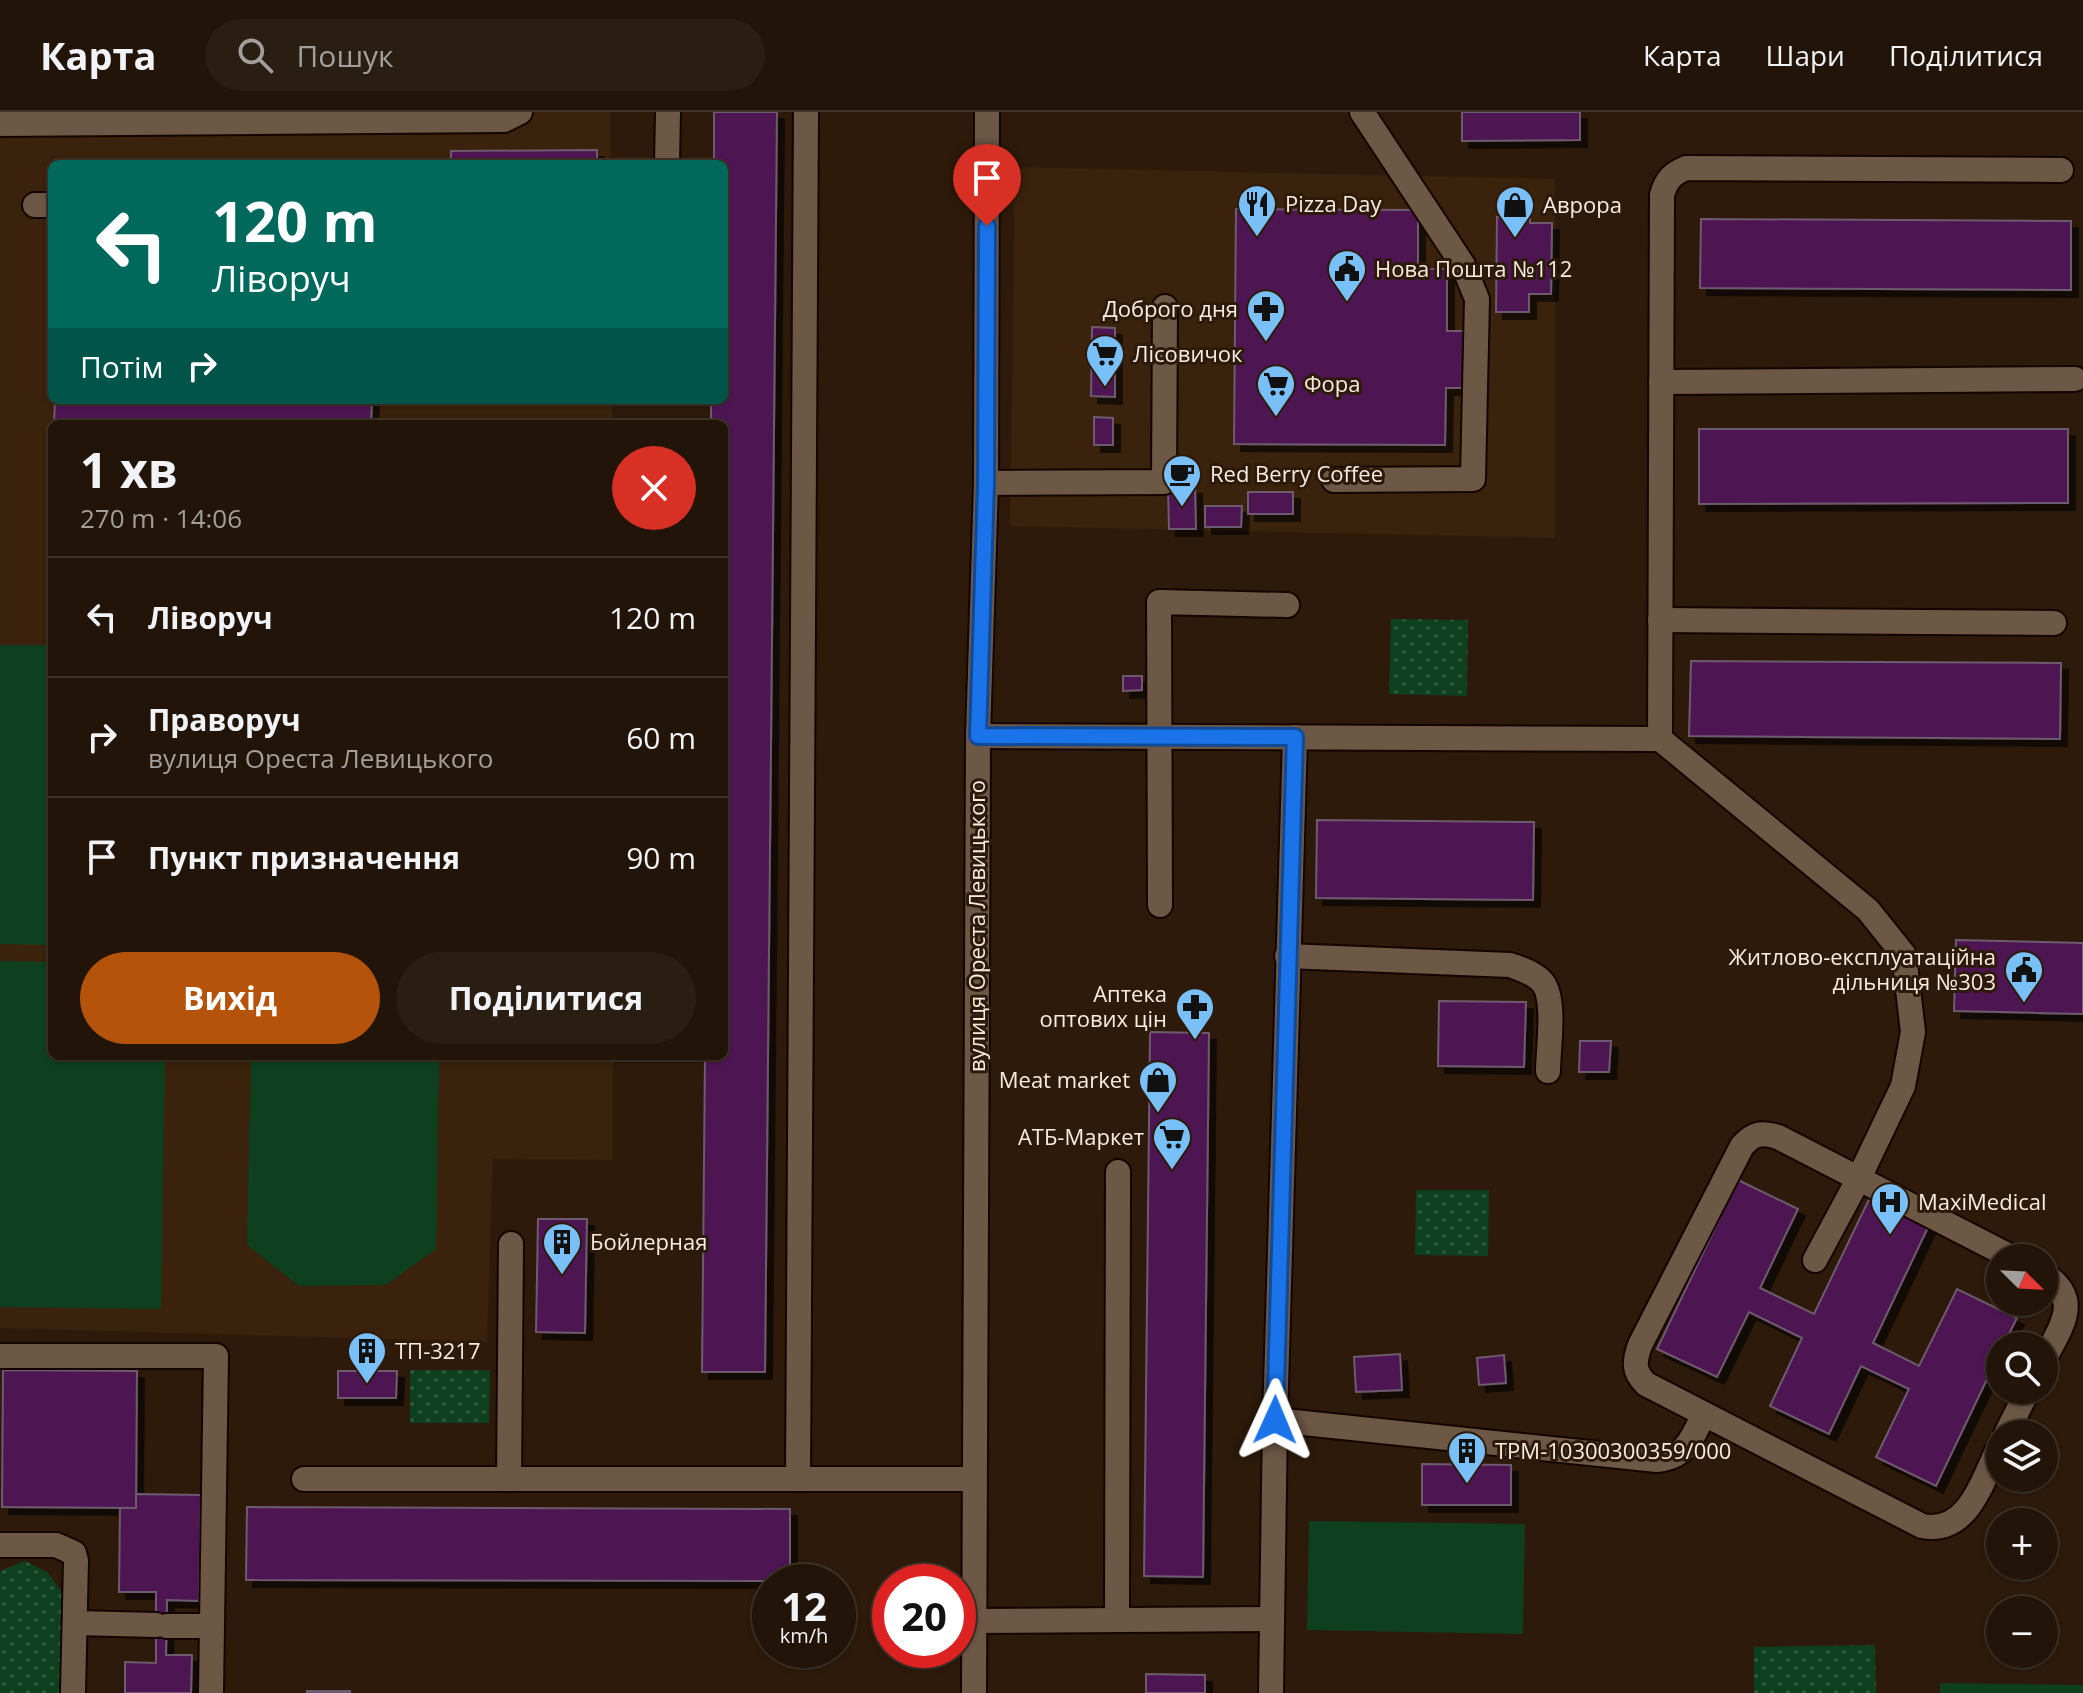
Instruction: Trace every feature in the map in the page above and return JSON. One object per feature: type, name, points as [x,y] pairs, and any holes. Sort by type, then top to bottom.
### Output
[{"type":"street","points":[[0,124],[108,118],[456,116],[504,120],[520,112]]},
{"type":"street","points":[[667,160],[668,112]]},
{"type":"street","points":[[798,1479],[806,112]]},
{"type":"street","name":"вулиця Ореста Левицького","points":[[975,1564],[978,736],[986,483],[987,112]]},
{"type":"street","points":[[1334,480],[1473,479],[1477,299],[1463,265],[1362,112]]},
{"type":"street","points":[[1660,739],[1662,195],[1665,183],[1686,168],[2061,170]]},
{"type":"street","points":[[986,483],[1164,482],[1165,307]]},
{"type":"street","points":[[1661,382],[2075,379]]},
{"type":"street","points":[[1160,905],[1159,602],[1287,605]]},
{"type":"street","points":[[1660,620],[2054,623]]},
{"type":"street","points":[[978,736],[1660,739],[1868,910],[1904,955],[1913,1032],[1903,1086],[1815,1260]]},
{"type":"street","points":[[1271,1693],[1275,1420],[1295,737]]},
{"type":"street","points":[[1287,956],[1510,965],[1529,972],[1544,984],[1550,1008],[1548,1071]]},
{"type":"street","points":[[1986,1244],[1778,1137],[1763,1133],[1751,1136],[1742,1146],[1634,1362],[1637,1375],[1646,1384],[1922,1526],[1937,1529],[1952,1524],[1966,1512],[1986,1473]]},
{"type":"street","points":[[1117,1620],[1118,1172]]},
{"type":"street","points":[[509,1479],[511,1244]]},
{"type":"street","points":[[2058,1284],[2068,1301],[2066,1317],[2058,1333]]},
{"type":"street","points":[[0,1356],[216,1356],[211,1693]]},
{"type":"street","points":[[1275,1420],[1657,1460],[1671,1459],[1682,1452],[1704,1414]]},
{"type":"street","points":[[304,1479],[973,1479]]},
{"type":"street","points":[[0,1545],[56,1545],[74,1553],[73,1693]]},
{"type":"street","points":[[976,1621],[1272,1619]]},
{"type":"street","points":[[75,1623],[212,1626]]},
{"type":"street","name":"вулиця Ореста Левицького","points":[[974,1693],[975,1668]]},
{"type":"shaded area","points":[[0,112],[610,112],[611,160],[48,160],[48,404],[612,404],[612,420],[48,420],[48,1060],[613,1060],[613,1160],[493,1159],[487,1342],[0,1328]]},
{"type":"shaded area","points":[[1015,167],[1555,179],[1555,538],[1010,526]]},
{"type":"green space","points":[[1391,619],[1468,620],[1467,696],[1389,694]]},
{"type":"green space","points":[[0,645],[48,645],[48,945],[0,944]]},
{"type":"green space","points":[[0,961],[48,962],[48,1060],[165,1060],[161,1309],[0,1307]]},
{"type":"green space","points":[[251,1060],[439,1060],[436,1249],[386,1285],[299,1286],[247,1245]]},
{"type":"green space","points":[[1416,1190],[1489,1190],[1488,1256],[1415,1255]]},
{"type":"green space","points":[[410,1370],[490,1370],[489,1423],[410,1423]]},
{"type":"green space","points":[[1309,1521],[1525,1524],[1523,1634],[1307,1630]]},
{"type":"green space","points":[[25,1561],[47,1572],[65,1596],[63,1693],[0,1693],[0,1571]]},
{"type":"green space","points":[[1875,1645],[1876,1693],[1754,1693],[1754,1647]]},
{"type":"green space","points":[[1940,1683],[2083,1685],[2083,1693],[1940,1693]]},
{"type":"building","points":[[714,112],[777,112],[765,1372],[702,1372],[705,1060],[728,1060],[728,420],[711,420],[711,404],[728,404],[728,160],[714,160]]},
{"type":"building","points":[[1462,112],[1580,112],[1580,140],[1462,141]]},
{"type":"building","points":[[597,150],[597,160],[451,160],[451,151]]},
{"type":"building","points":[[1236,209],[1418,210],[1418,269],[1447,269],[1447,331],[1465,331],[1464,388],[1446,388],[1445,445],[1234,444]]},
{"type":"building","points":[[1497,217],[1530,217],[1530,223],[1552,223],[1551,294],[1529,294],[1529,312],[1496,312]]},
{"type":"building","points":[[1701,219],[2071,221],[2071,290],[1700,288]]},
{"type":"building","points":[[1092,327],[1115,328],[1115,397],[1091,396]]},
{"type":"building","points":[[55,404],[372,404],[371,420],[54,420]]},
{"type":"building","points":[[1094,417],[1113,418],[1113,445],[1094,445]]},
{"type":"building","points":[[1699,429],[2068,429],[2068,503],[1699,504]]},
{"type":"building","name":"Red Berry Coffee","points":[[1195,487],[1196,529],[1169,529],[1168,488]]},
{"type":"building","points":[[1248,492],[1293,492],[1293,514],[1248,514]]},
{"type":"building","points":[[1205,506],[1242,506],[1241,527],[1205,527]]},
{"type":"building","points":[[1691,661],[2061,663],[2060,739],[1689,736]]},
{"type":"building","points":[[1123,676],[1142,676],[1142,690],[1123,691]]},
{"type":"building","points":[[1317,820],[1534,822],[1533,900],[1316,898]]},
{"type":"building","points":[[1956,940],[2083,943],[2083,1014],[1954,1011]]},
{"type":"building","points":[[1439,1001],[1526,1002],[1524,1067],[1438,1066]]},
{"type":"building","points":[[1150,1032],[1209,1033],[1203,1577],[1144,1576]]},
{"type":"building","points":[[1580,1041],[1611,1041],[1609,1072],[1579,1072]]},
{"type":"building","points":[[1738,1180],[1798,1209],[1760,1288],[1814,1314],[1872,1193],[1931,1221],[1873,1343],[1919,1366],[1957,1289],[1986,1303],[1986,1316],[2017,1318],[2010,1332],[1986,1332],[1986,1381],[1936,1486],[1876,1457],[1909,1389],[1861,1366],[1829,1434],[1770,1406],[1802,1338],[1749,1312],[1717,1377],[1657,1349]]},
{"type":"building","name":"Бойлерная","points":[[538,1219],[587,1219],[585,1333],[536,1332]]},
{"type":"building","points":[[1400,1354],[1402,1390],[1356,1392],[1354,1357]]},
{"type":"building","points":[[1504,1355],[1506,1383],[1479,1385],[1477,1358]]},
{"type":"building","points":[[3,1370],[137,1371],[136,1508],[2,1507]]},
{"type":"building","name":"ТП-3217","points":[[338,1371],[397,1371],[396,1398],[338,1398]]},
{"type":"building","name":"ТРМ-10300300359/000","points":[[1422,1464],[1511,1465],[1511,1505],[1422,1505]]},
{"type":"building","points":[[136,1494],[201,1495],[199,1601],[167,1600],[166,1655],[192,1655],[191,1693],[125,1693],[125,1662],[156,1663],[156,1592],[119,1592],[120,1508],[136,1508]]},
{"type":"building","points":[[247,1507],[790,1509],[790,1564],[752,1564],[752,1581],[246,1580]]},
{"type":"building","points":[[1146,1674],[1205,1675],[1205,1693],[1146,1693]]},
{"type":"building","points":[[350,1691],[350,1693],[307,1693]]},
{"type":"place","name":"Pizza Day","points":[[1257,238]]},
{"type":"place","name":"Аврора","points":[[1515,239]]},
{"type":"place","name":"Нова Пошта №112","points":[[1347,303]]},
{"type":"place","name":"Доброго дня","points":[[1266,343]]},
{"type":"place","name":"Лісовичок","points":[[1105,388]]},
{"type":"place","name":"Фора","points":[[1276,418]]},
{"type":"place","name":"Red Berry Coffee","points":[[1182,508]]},
{"type":"place","name":"Житлово-експлуатаційна дільниця №303","points":[[2024,1004]]},
{"type":"place","name":"Аптека оптових цін","points":[[1195,1041]]},
{"type":"place","name":"Meat market","points":[[1158,1114]]},
{"type":"place","name":"АТБ-Маркет","points":[[1172,1171]]},
{"type":"place","name":"MaxiMedical","points":[[1890,1236]]},
{"type":"place","name":"Бойлерная","points":[[562,1276]]},
{"type":"place","name":"ТП-3217","points":[[367,1385]]},
{"type":"place","name":"ТРМ-10300300359/000","points":[[1467,1485]]},
{"type":"route","points":[[987,226],[986,483],[978,736],[1295,737],[1275,1420]]}]
